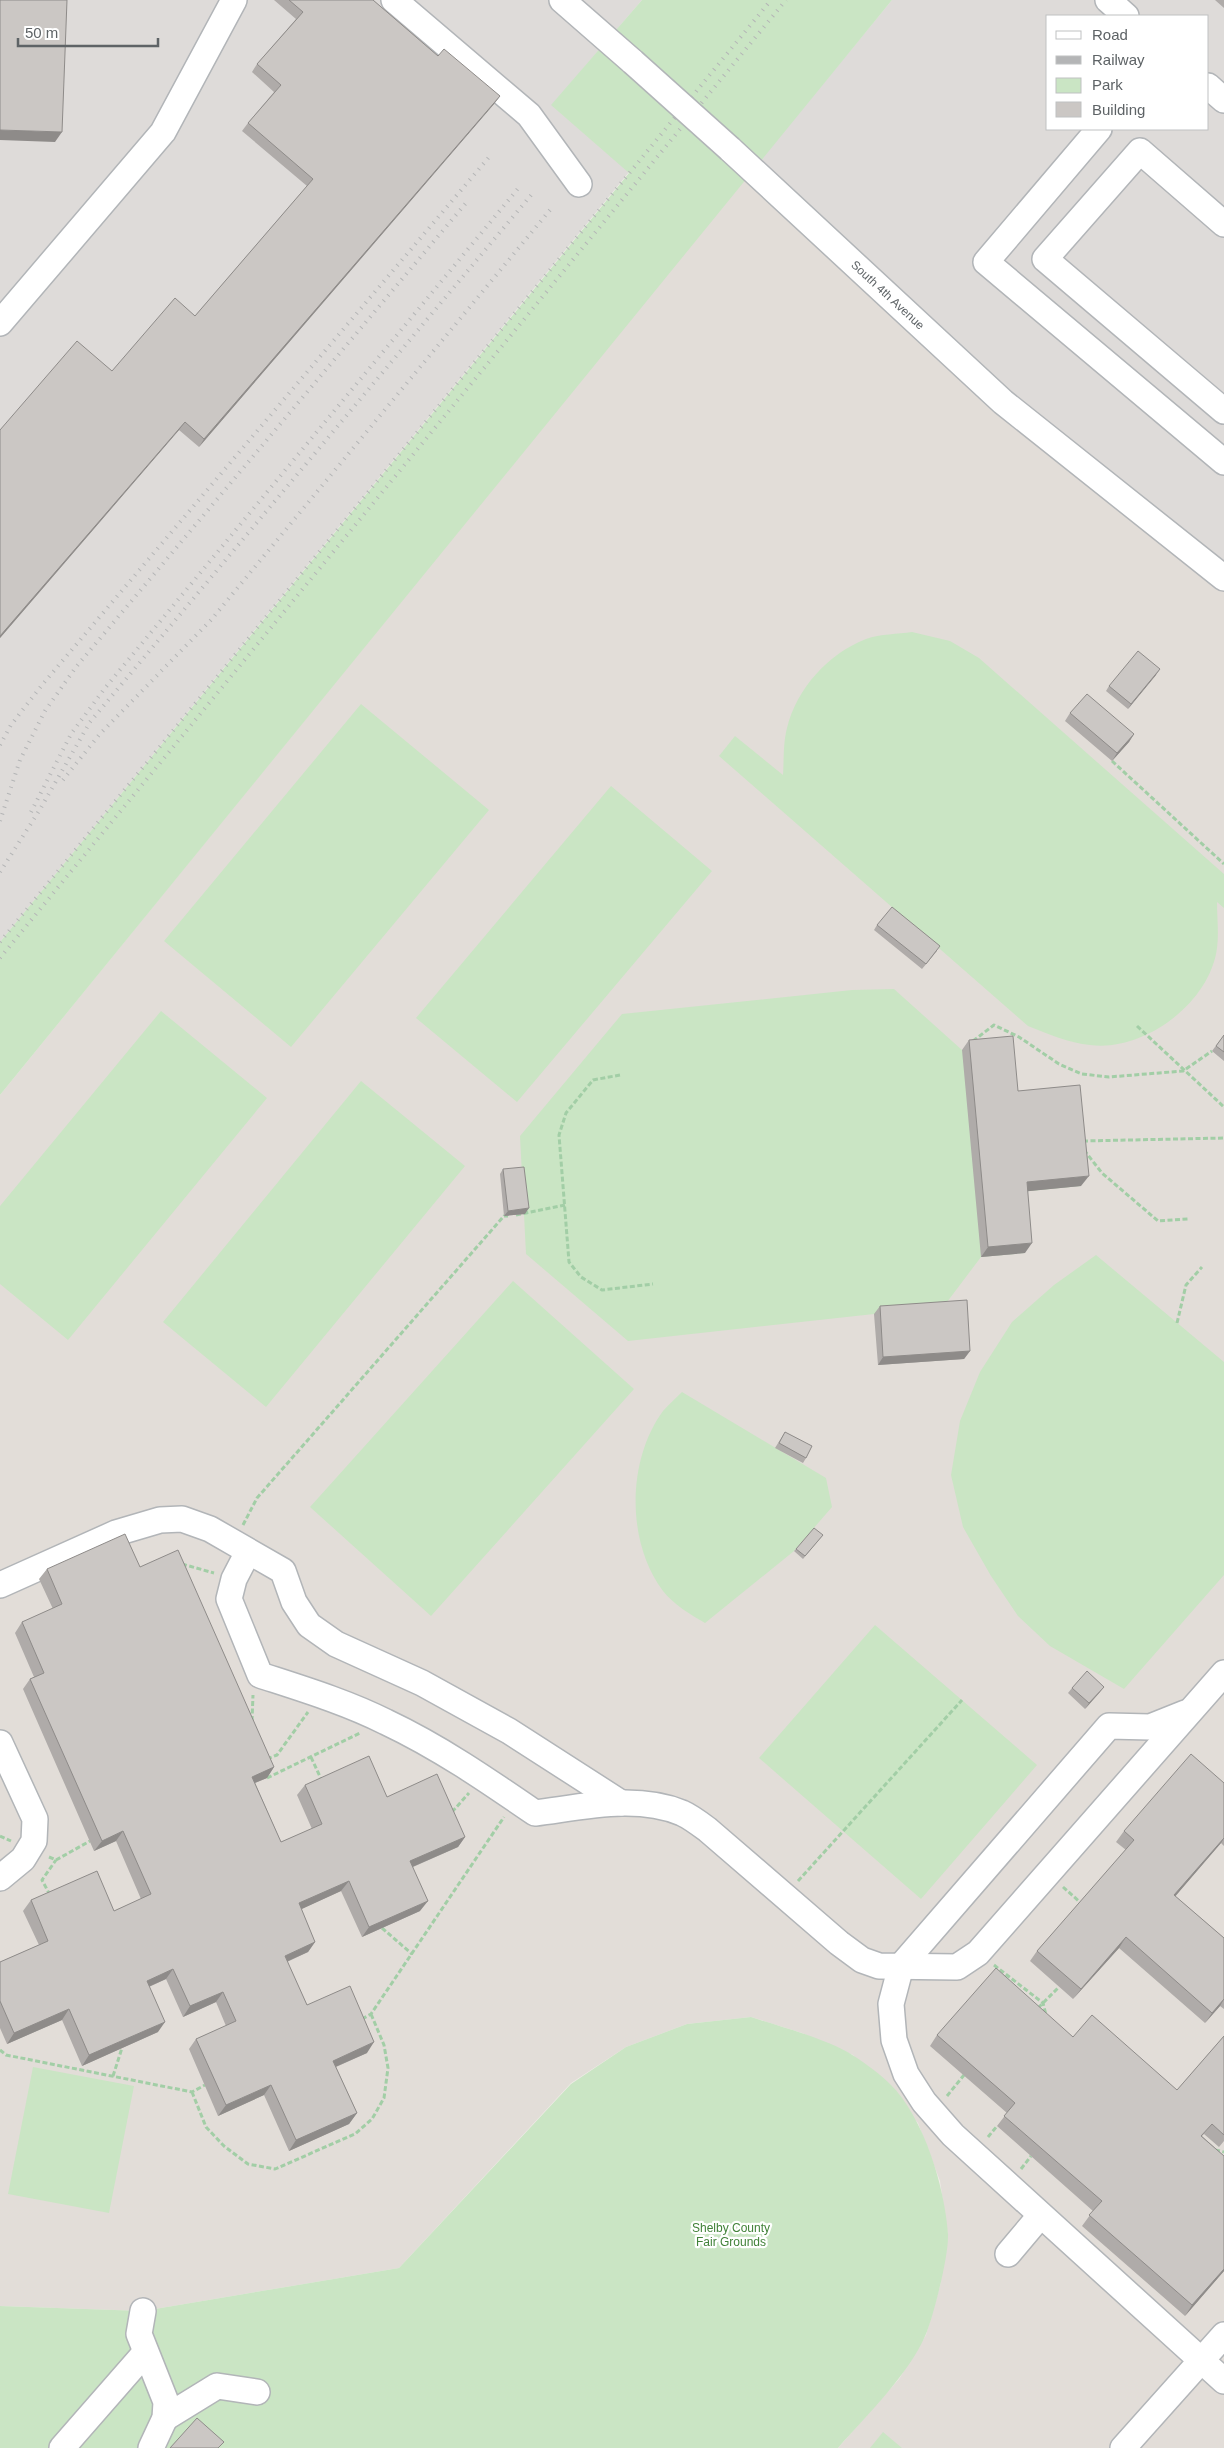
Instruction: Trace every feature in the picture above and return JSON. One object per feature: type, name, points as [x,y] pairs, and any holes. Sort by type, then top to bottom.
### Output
[{"type":"street","points":[[0,323],[163,132],[234,0]]},
{"type":"street","points":[[394,0],[529,116],[579,184]]},
{"type":"street","name":"South 4th Avenue","points":[[562,0],[730,150],[1003,402],[1224,578]]},
{"type":"street","points":[[1108,0],[1125,15]]},
{"type":"street","points":[[1209,87],[1224,100]]},
{"type":"street","points":[[1098,130],[986,262],[1224,462]]},
{"type":"street","points":[[1221,404],[1045,259],[1140,151],[1224,224]]},
{"type":"street","points":[[0,1584],[116,1533],[160,1520],[182,1519],[210,1529],[283,1571],[294,1602],[309,1625],[336,1644],[431,1688],[508,1731],[621,1803]]},
{"type":"street","points":[[241,1547],[229,1599],[260,1675],[320,1695],[385,1721],[458,1761],[536,1813],[621,1803],[661,1806],[684,1814],[708,1830],[862,1960],[879,1966],[957,1966],[978,1953],[1224,1673]]},
{"type":"street","points":[[1192,1710],[1150,1727],[1109,1726],[901,1966],[891,2004],[894,2040],[906,2074],[934,2113],[960,2142],[1040,2216],[1224,2380]]},
{"type":"street","points":[[0,1743],[35,1819],[34,1841],[23,1859],[0,1878]]},
{"type":"street","points":[[1008,2254],[1040,2216]]},
{"type":"street","points":[[143,2311],[139,2334],[166,2402],[165,2418],[151,2448]]},
{"type":"street","points":[[1123,2448],[1224,2335]]},
{"type":"street","points":[[62,2448],[145,2353]]},
{"type":"street","points":[[165,2418],[217,2386],[257,2392]]},
{"type":"path","points":[[1112,761],[1224,864]]},
{"type":"path","points":[[968,1045],[994,1025],[1019,1036],[1059,1064],[1082,1074],[1109,1077],[1183,1071],[1212,1051]]},
{"type":"path","points":[[1137,1026],[1183,1071],[1224,1107]]},
{"type":"path","points":[[620,1075],[593,1080],[566,1113],[559,1134],[570,1262],[581,1277],[602,1290],[653,1284]]},
{"type":"path","points":[[1188,1219],[1158,1221],[1102,1173],[1077,1142],[1224,1138]]},
{"type":"path","points":[[241,1547],[257,1498],[504,1216],[565,1205]]},
{"type":"path","points":[[1177,1323],[1186,1285],[1202,1267]]},
{"type":"path","points":[[180,1563],[234,1579]]},
{"type":"path","points":[[252,1726],[252,1697],[260,1675]]},
{"type":"path","points":[[260,1761],[277,1755],[320,1695]]},
{"type":"path","points":[[784,1896],[962,1700]]},
{"type":"path","points":[[267,1778],[385,1721]]},
{"type":"path","points":[[311,1757],[323,1784]]},
{"type":"path","points":[[445,1819],[465,1799],[480,1776]]},
{"type":"path","points":[[354,2023],[371,2014],[515,1800]]},
{"type":"path","points":[[52,1898],[42,1880],[56,1860]]},
{"type":"path","points":[[382,1928],[412,1954]]},
{"type":"path","points":[[978,1953],[1043,2003],[1048,2018]]},
{"type":"path","points":[[1037,2010],[1059,1987]]},
{"type":"path","points":[[192,2092],[206,2127],[224,2146],[248,2164],[275,2169],[355,2134],[372,2119],[384,2098],[388,2068],[384,2045],[371,2014]]},
{"type":"path","points":[[113,2076],[122,2048]]},
{"type":"path","points":[[0,2050],[6,2056],[192,2092],[205,2085]]},
{"type":"path","points":[[934,2113],[964,2075]]},
{"type":"path","points":[[1209,2149],[1224,2152]]},
{"type":"shaded area","points":[[0,0],[642,0],[552,105],[629,172],[0,942]]},
{"type":"shaded area","points":[[892,0],[1224,0],[1224,578],[752,170]]},
{"type":"shaded area","points":[[752,170],[1224,578],[1224,2448],[838,2448],[899,2379],[926,2335],[940,2286],[948,2236],[940,2181],[918,2123],[853,2055],[802,2033],[751,2017],[687,2024],[626,2047],[571,2083],[399,2268],[143,2311],[0,2306],[0,1095]]},
{"type":"green space","points":[[642,0],[892,0],[0,1095],[0,942],[629,173],[551,105]]},
{"type":"green space","points":[[912,632],[950,641],[979,658],[1224,874],[1224,908],[1217,902],[1218,942],[1212,968],[1202,987],[1188,1005],[1171,1020],[1152,1032],[1132,1041],[1111,1045],[1082,1044],[1028,1026],[719,756],[735,736],[783,775],[787,728],[798,699],[816,674],[827,663],[852,645],[871,637]]},
{"type":"green space","points":[[361,704],[489,810],[291,1047],[164,941]]},
{"type":"green space","points":[[611,786],[712,871],[517,1102],[416,1018]]},
{"type":"green space","points":[[894,989],[962,1050],[1005,1046],[1011,1101],[1073,1095],[1081,1186],[1020,1192],[1025,1253],[981,1257],[941,1310],[874,1314],[628,1341],[526,1254],[520,1136],[622,1014],[852,990]]},
{"type":"green space","points":[[161,1011],[267,1098],[68,1340],[0,1284],[0,1206]]},
{"type":"green space","points":[[361,1081],[465,1166],[266,1407],[163,1322]]},
{"type":"green space","points":[[1096,1255],[1224,1362],[1224,1575],[1124,1689],[1050,1646],[1018,1616],[991,1576],[963,1527],[951,1475],[960,1421],[980,1372],[1012,1322],[1054,1285]]},
{"type":"green space","points":[[513,1281],[634,1389],[431,1616],[310,1507]]},
{"type":"green space","points":[[682,1392],[826,1478],[832,1507],[794,1551],[705,1623],[677,1605],[663,1591],[651,1571],[642,1549],[637,1525],[637,1477],[643,1453],[651,1431],[663,1411]]},
{"type":"green space","points":[[875,1625],[1037,1765],[921,1899],[759,1758]]},
{"type":"green space","name":"Shelby County Fair Grounds","points":[[751,2017],[831,2044],[854,2056],[886,2080],[902,2098],[923,2134],[931,2154],[942,2196],[948,2244],[933,2313],[926,2334],[919,2349],[899,2379],[838,2448],[0,2448],[0,2306],[143,2311],[399,2268],[571,2084],[626,2047],[687,2024]]},
{"type":"green space","points":[[33,2067],[134,2086],[109,2213],[8,2194]]},
{"type":"green space","points":[[883,2432],[902,2448],[870,2448]]},
{"type":"building","points":[[0,0],[67,0],[62,132],[0,130]]},
{"type":"building","points":[[289,0],[373,0],[438,56],[444,49],[500,96],[204,439],[185,422],[0,636],[0,430],[77,341],[112,371],[175,298],[195,316],[313,179],[248,123],[281,85],[257,64],[303,12]]},
{"type":"building","points":[[1138,651],[1160,669],[1131,704],[1109,686]]},
{"type":"building","points":[[1087,694],[1134,734],[1117,753],[1070,713]]},
{"type":"building","points":[[892,907],[940,946],[926,964],[877,925]]},
{"type":"building","points":[[1224,1035],[1224,1052],[1216,1046]]},
{"type":"building","points":[[1013,1036],[1018,1091],[1080,1085],[1089,1176],[1027,1182],[1032,1243],[988,1247],[969,1040]]},
{"type":"building","points":[[524,1167],[529,1208],[508,1211],[503,1169]]},
{"type":"building","points":[[967,1300],[970,1351],[883,1357],[880,1306]]},
{"type":"building","points":[[785,1432],[812,1446],[806,1458],[779,1443]]},
{"type":"building","points":[[814,1528],[823,1535],[805,1556],[796,1549]]},
{"type":"building","points":[[125,1534],[140,1567],[178,1550],[274,1767],[252,1777],[281,1842],[322,1824],[305,1785],[369,1756],[387,1797],[437,1774],[465,1837],[410,1861],[428,1901],[369,1927],[349,1881],[299,1903],[315,1942],[285,1956],[307,2005],[350,1986],[374,2042],[333,2061],[357,2113],[296,2140],[271,2085],[226,2105],[196,2039],[236,2021],[223,1992],[190,2006],[173,1969],[147,1981],[165,2022],[89,2055],[69,2009],[14,2033],[0,2001],[0,1962],[48,1941],[31,1900],[97,1871],[114,1911],[151,1894],[123,1831],[102,1841],[30,1679],[44,1673],[22,1622],[62,1604],[47,1569]]},
{"type":"building","points":[[1087,1671],[1104,1687],[1089,1703],[1072,1688]]},
{"type":"building","points":[[1191,1754],[1224,1783],[1224,1838],[1174,1895],[1224,1938],[1224,1999],[1212,2013],[1126,1937],[1081,1989],[1037,1951],[1134,1840],[1124,1831]]},
{"type":"building","points":[[996,1968],[1073,2037],[1092,2015],[1177,2090],[1224,2036],[1224,2135],[1212,2124],[1201,2136],[1224,2156],[1224,2269],[1192,2305],[1089,2215],[1102,2201],[1004,2116],[1015,2103],[937,2035]]},
{"type":"building","points":[[197,2418],[224,2442],[218,2448],[170,2448]]},
{"type":"railway","points":[[0,942],[771,0]]},
{"type":"railway","points":[[0,958],[786,0]]},
{"type":"railway","points":[[0,745],[11,725],[42,685],[490,156]]},
{"type":"railway","points":[[31,812],[71,734],[105,688],[521,185]]},
{"type":"railway","points":[[0,872],[39,811],[90,722],[532,194]]},
{"type":"railway","points":[[0,821],[20,760],[45,711],[76,667],[466,203]]},
{"type":"railway","points":[[63,780],[99,735],[211,620],[550,210]]}]
